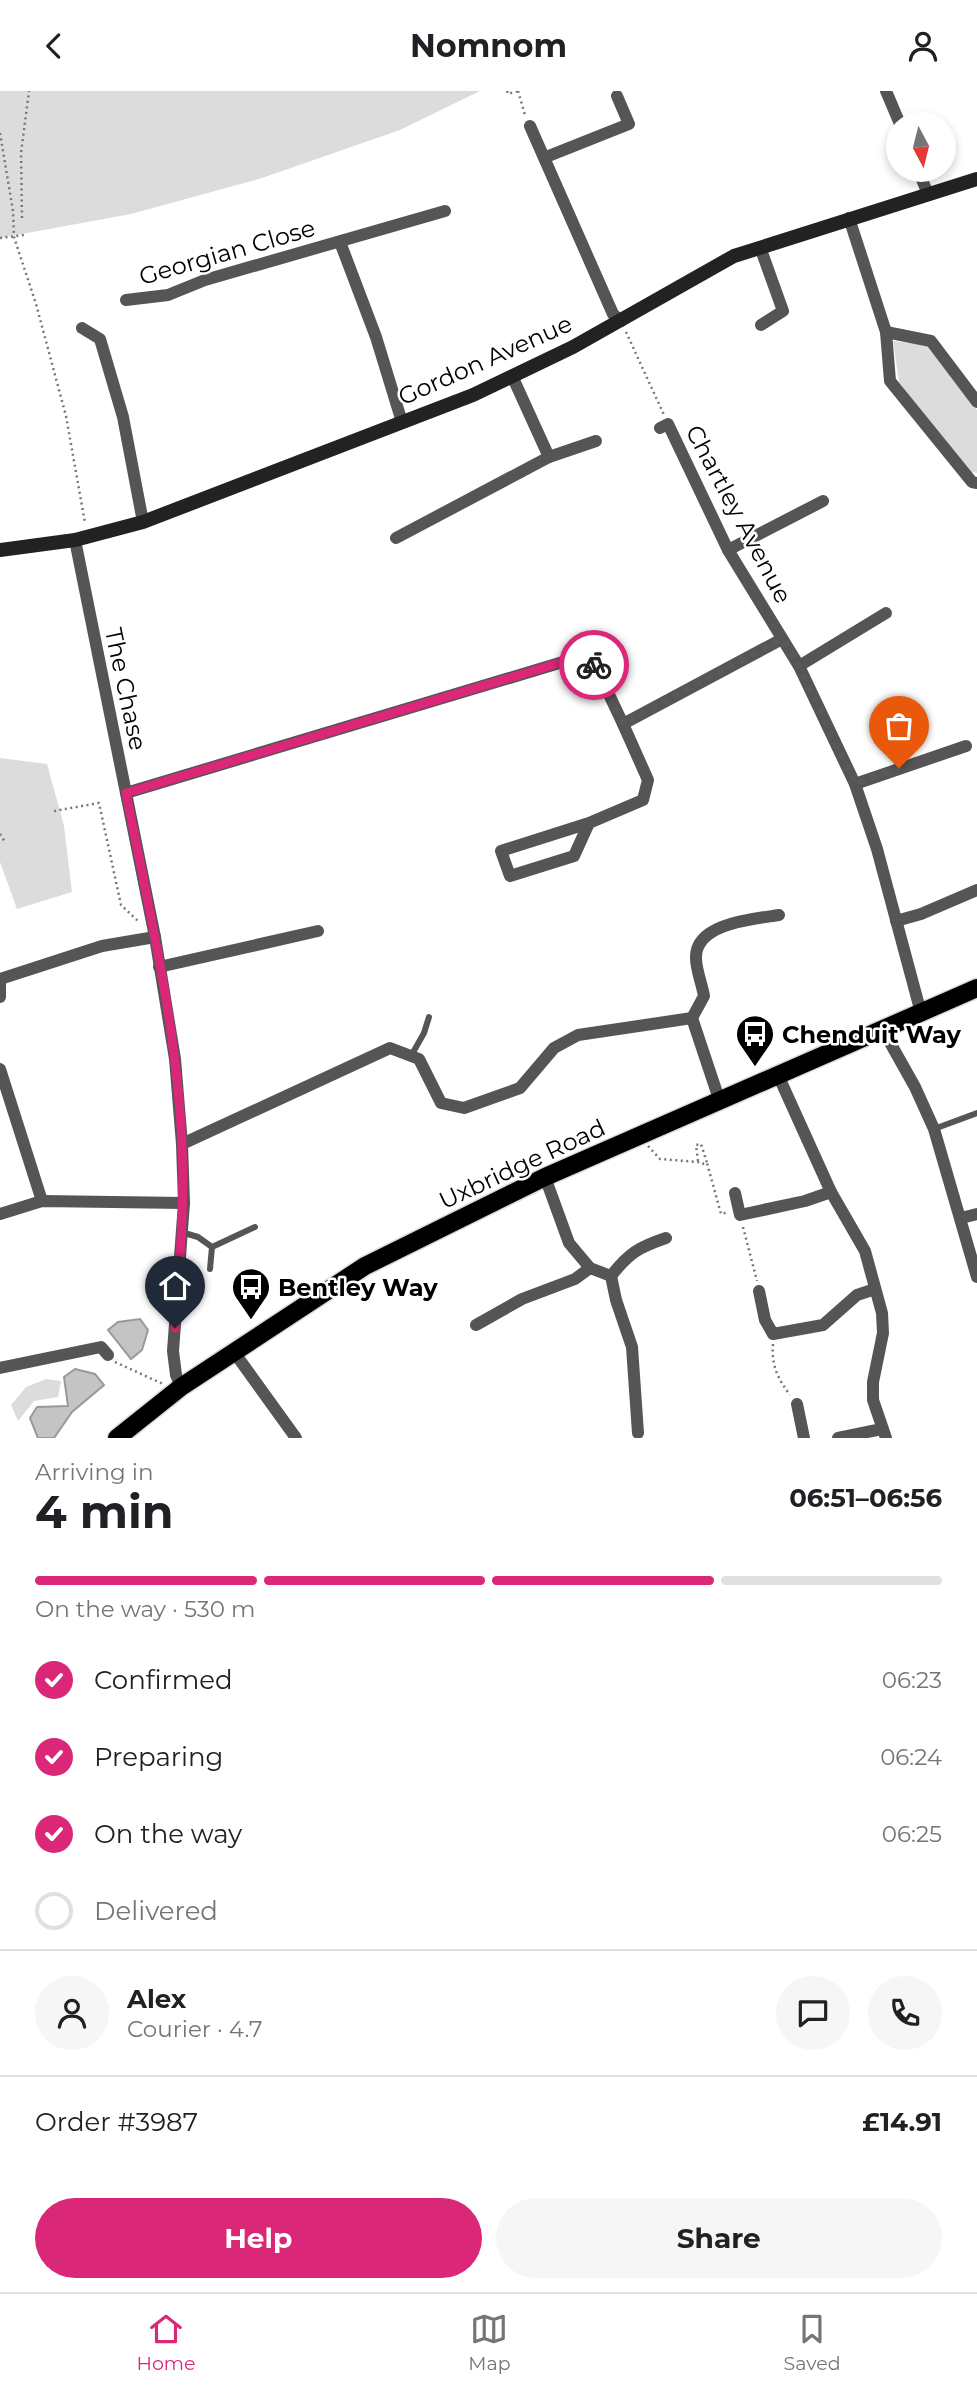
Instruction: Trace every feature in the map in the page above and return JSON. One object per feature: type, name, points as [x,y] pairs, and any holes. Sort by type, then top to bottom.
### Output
[{"type":"main road","name":"Uxbridge Road","points":[[117,1438],[181,1387],[365,1266],[545,1177],[977,988]]},
{"type":"street","points":[[886,91],[895,112]]},
{"type":"street","points":[[546,157],[629,124],[617,96]]},
{"type":"street","points":[[530,126],[546,157],[613,314],[621,321]]},
{"type":"street","name":"Gordon Avenue","points":[[0,550],[81,538],[143,522],[513,377],[621,321],[734,256],[849,218],[976,181]]},
{"type":"street","points":[[923,182],[928,194]]},
{"type":"street","name":"Georgian Close","points":[[126,300],[168,296],[205,280],[444,211]]},
{"type":"street","points":[[849,218],[886,332],[890,381],[972,482],[977,483]]},
{"type":"street","name":"Georgian Close","points":[[340,242],[376,337],[402,422]]},
{"type":"street","points":[[760,247],[783,311],[761,325]]},
{"type":"street","points":[[82,328],[100,339],[123,417],[143,522]]},
{"type":"street","points":[[886,332],[931,341],[977,402]]},
{"type":"street","points":[[513,377],[549,457]]},
{"type":"street","name":"Chartley Avenue","points":[[664,426],[728,550],[799,666],[855,784],[877,849],[921,1013]]},
{"type":"street","points":[[396,538],[549,457],[596,441]]},
{"type":"street","points":[[728,550],[823,501]]},
{"type":"street","name":"The Chase","points":[[81,538],[175,1059],[184,1203],[173,1351],[176,1375],[181,1387]]},
{"type":"street","points":[[799,666],[886,613]]},
{"type":"street","points":[[623,724],[782,639]]},
{"type":"street","points":[[126,793],[576,658],[595,665],[623,724],[648,780],[643,800],[589,823],[501,851],[510,876],[574,856],[589,823]]},
{"type":"street","points":[[855,784],[966,745]]},
{"type":"street","points":[[896,921],[921,914],[977,890]]},
{"type":"street","points":[[720,1102],[692,1017],[704,996],[696,955],[706,935],[733,923],[779,915]]},
{"type":"street","points":[[159,967],[318,931]]},
{"type":"street","points":[[0,997],[0,979],[102,946],[155,937]]},
{"type":"street","points":[[182,1143],[390,1048],[419,1059],[441,1103],[464,1108],[520,1088],[554,1048],[578,1035],[692,1017]]},
{"type":"street","points":[[883,1030],[915,1087],[934,1129],[977,1277]]},
{"type":"street","points":[[0,1069],[42,1201]]},
{"type":"street","points":[[778,1075],[831,1192],[866,1251],[882,1313],[883,1332],[873,1382],[873,1400],[884,1433],[838,1438]]},
{"type":"street","points":[[545,1177],[569,1243],[590,1268],[611,1276]]},
{"type":"street","points":[[735,1193],[739,1213],[805,1201],[831,1192]]},
{"type":"street","points":[[0,1214],[42,1201],[184,1203]]},
{"type":"street","points":[[961,1218],[977,1214]]},
{"type":"street","points":[[638,1433],[632,1347],[611,1276],[625,1258],[639,1247],[666,1238]]},
{"type":"street","points":[[476,1325],[522,1299],[575,1279],[590,1268]]},
{"type":"street","points":[[759,1291],[765,1320],[773,1334],[823,1325],[857,1295],[875,1289]]},
{"type":"street","points":[[0,1368],[101,1347],[108,1355]]},
{"type":"street","points":[[234,1352],[296,1438]]},
{"type":"street","points":[[797,1403],[804,1438]]},
{"type":"lane","points":[[411,1056],[424,1033],[429,1017]]},
{"type":"lane","points":[[934,1129],[977,1113]]},
{"type":"lane","points":[[212,1247],[255,1227]]},
{"type":"lane","points":[[181,1232],[198,1237],[212,1247]]},
{"type":"lane","points":[[210,1269],[212,1247]]},
{"type":"path","points":[[22,218],[21,153],[29,91]]},
{"type":"path","points":[[508,91],[508,94],[518,91],[530,126]]},
{"type":"path","points":[[0,133],[13,211],[14,237],[36,303],[66,417],[81,538]]},
{"type":"path","points":[[0,238],[24,235]]},
{"type":"path","name":"Chartley Avenue","points":[[621,321],[664,426]]},
{"type":"path","points":[[54,811],[99,803],[121,905],[155,937]]},
{"type":"path","points":[[0,834],[5,842]]},
{"type":"path","points":[[644,1135],[650,1149],[660,1159],[708,1163]]},
{"type":"path","points":[[698,1162],[695,1149],[696,1145],[701,1144],[721,1214],[739,1213],[759,1291]]},
{"type":"path","points":[[773,1334],[772,1355],[777,1378],[797,1403]]},
{"type":"path","points":[[108,1355],[115,1362],[166,1385],[181,1387]]},
{"type":"shaded area","points":[[0,91],[480,91],[400,130],[262,178],[131,214],[0,238]]},
{"type":"shaded area","points":[[893,341],[929,345],[977,410],[977,473],[967,471],[899,382]]},
{"type":"shaded area","points":[[0,758],[47,764],[64,826],[72,892],[17,909],[0,862]]},
{"type":"shaded area","points":[[46,1379],[61,1381],[58,1397],[34,1401],[18,1421],[11,1405],[26,1387]]},
{"type":"building","points":[[140,1319],[148,1330],[142,1350],[131,1359],[108,1330],[118,1322]]},
{"type":"building","points":[[75,1369],[95,1374],[104,1385],[72,1412],[54,1438],[38,1438],[30,1418],[37,1407],[68,1406],[64,1377]]},
{"type":"way so far","points":[[594,665],[623,724],[782,639],[799,666],[855,784],[899,768]]},
{"type":"place","name":"Chenduit Way","points":[[755,1068]]},
{"type":"place","name":"Bentley Way","points":[[251,1321]]},
{"type":"route","points":[[175,1328],[184,1203],[175,1059],[155,937],[126,793],[576,658],[594,665]]}]
